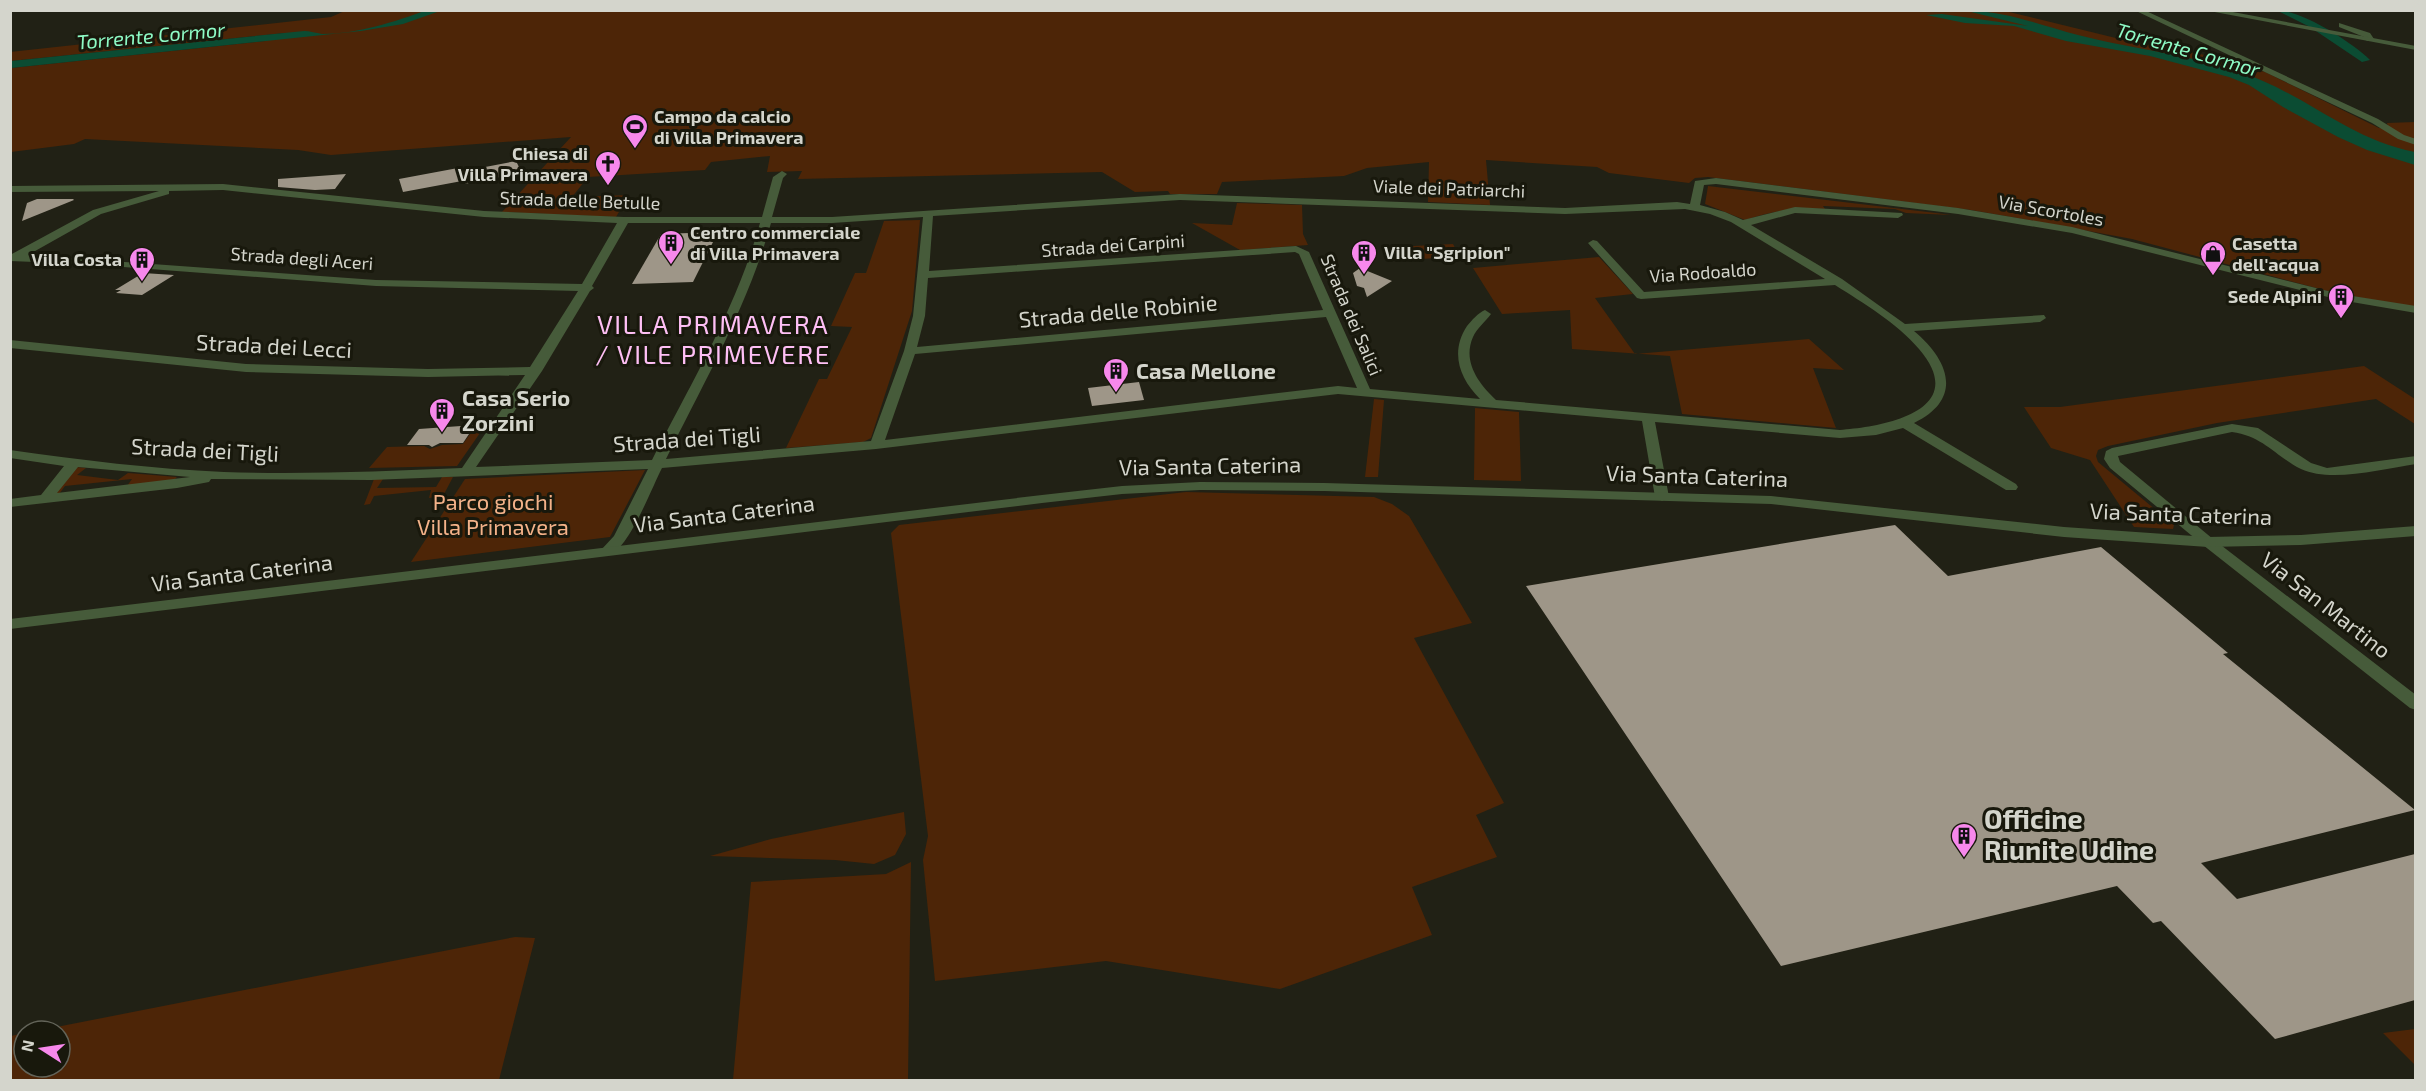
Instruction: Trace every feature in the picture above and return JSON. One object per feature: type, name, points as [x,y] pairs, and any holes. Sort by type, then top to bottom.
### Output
[{"type":"street","points":[[2137,10],[2247,59],[2415,142]]},
{"type":"street","points":[[2207,10],[2415,48]]},
{"type":"street","points":[[2342,26],[2367,35],[2370,39]]},
{"type":"street","points":[[609,550],[616,544],[738,302],[767,220],[778,177],[782,174]]},
{"type":"street","name":"Via Scortoles","points":[[1695,206],[1699,183],[1716,181],[1958,211],[2123,241],[2313,291],[2415,310]]},
{"type":"street","name":"Strada degli Aceri","points":[[13,258],[97,212],[181,187]]},
{"type":"street","name":"Strada delle Betulle","points":[[10,189],[223,187],[484,214],[624,220],[767,220],[928,215],[1149,198]]},
{"type":"street","name":"Viale dei Patriarchi","points":[[1149,198],[1180,197],[1565,211],[1695,206],[1719,212],[1743,224],[1838,281],[1902,328],[1925,348],[1940,371],[1942,390],[1933,408],[1906,424],[1878,431],[1840,434],[1365,392]]},
{"type":"street","points":[[1743,224],[1795,210],[1898,215]]},
{"type":"street","points":[[876,445],[910,351],[919,316],[928,215]]},
{"type":"street","points":[[467,471],[536,371],[588,288],[624,220]]},
{"type":"street","name":"Via Rodoaldo","points":[[1593,243],[1641,296],[1838,281]]},
{"type":"street","name":"Strada dei Carpini","points":[[924,275],[1296,249],[1304,252]]},
{"type":"street","name":"Strada dei Salici","points":[[1304,252],[1365,392]]},
{"type":"street","name":"Strada degli Aceri","points":[[13,258],[376,283],[588,288]]},
{"type":"street","name":"Strada delle Robinie","points":[[910,351],[1330,313]]},
{"type":"street","points":[[1485,314],[1474,324],[1463,341],[1464,367],[1478,391],[1492,403]]},
{"type":"street","points":[[1902,328],[2040,318]]},
{"type":"street","name":"Strada dei Lecci","points":[[10,344],[246,368],[428,373],[536,371]]},
{"type":"street","name":"Strada dei Tigli","points":[[10,454],[74,463],[219,475],[371,476],[657,464],[876,445],[1312,391],[1365,392]]},
{"type":"street","points":[[1648,418],[1662,497]]},
{"type":"street","points":[[1906,424],[2011,487]]},
{"type":"street","name":"Via San Martino","points":[[2415,460],[2326,472],[2307,466],[2253,431],[2232,428],[2111,454],[2115,465],[2208,542],[2415,704]]},
{"type":"street","points":[[45,499],[74,463]]},
{"type":"street","points":[[10,503],[177,484],[219,475]]},
{"type":"street","name":"Via Santa Caterina","points":[[10,624],[609,550],[1122,490],[1200,486],[1771,500],[2064,532],[2208,542],[2301,540],[2415,531]]},
{"type":"green space","points":[[347,10],[2005,11],[2128,41],[2205,55],[2265,72],[2379,128],[2388,127],[2387,123],[2415,122],[2415,307],[2339,294],[2132,239],[1971,210],[1708,177],[1695,178],[1689,183],[1609,173],[1597,167],[1486,160],[1490,205],[1428,202],[1429,162],[1367,168],[1344,176],[1222,182],[1217,194],[1170,194],[1168,191],[1135,192],[1102,172],[798,179],[802,171],[767,172],[770,156],[711,162],[705,170],[588,177],[572,197],[629,195],[616,217],[502,212],[571,137],[331,155],[298,150],[85,139],[74,144],[11,152],[11,68],[265,41],[285,33],[11,61],[10,52],[331,17]]},
{"type":"green space","points":[[1708,186],[1951,215],[1906,213],[1895,209],[1823,206],[1825,209],[1784,210],[1745,220],[1705,204]]},
{"type":"green space","points":[[1237,203],[1302,205],[1303,234],[1308,245],[1240,250],[1192,223],[1232,225]]},
{"type":"green space","points":[[920,220],[912,311],[871,438],[863,442],[786,448],[819,379],[827,379],[852,327],[831,326],[855,273],[866,273],[884,221]]},
{"type":"green space","points":[[1453,244],[1460,257],[1400,260],[1394,247]]},
{"type":"green space","points":[[1599,257],[1633,294],[1595,298],[1635,353],[1572,349],[1570,310],[1502,314],[1473,268]]},
{"type":"green space","points":[[1809,339],[1844,370],[1813,368],[1836,428],[1682,414],[1670,356],[1638,354]]},
{"type":"green space","points":[[2364,366],[2415,399],[2415,424],[2376,399],[2217,423],[2098,450],[2096,456],[2098,462],[2174,525],[2173,529],[2134,527],[2090,460],[2051,448],[2024,407],[2060,407]]},
{"type":"green space","points":[[1374,399],[1384,400],[1378,477],[1365,477]]},
{"type":"green space","points":[[1475,408],[1519,412],[1521,481],[1474,480]]},
{"type":"green space","points":[[480,420],[489,420],[457,466],[369,468],[387,447],[424,446],[430,449],[442,445],[463,444]]},
{"type":"green space","points":[[76,467],[86,468],[77,475],[118,480],[128,473],[177,477],[174,480],[127,486],[132,479],[65,486],[59,494],[52,495]]},
{"type":"green space","name":"Parco giochi Villa Primavera","points":[[645,470],[610,537],[411,562],[465,479]]},
{"type":"green space","points":[[442,477],[453,477],[443,496],[429,498],[431,490],[374,496],[370,504],[364,505],[374,479],[383,479],[377,488],[436,487]]},
{"type":"green space","points":[[1186,492],[1374,497],[1392,504],[1409,516],[1472,623],[1414,638],[1504,803],[1476,815],[1497,857],[1412,887],[1432,935],[1280,989],[1106,961],[935,981],[923,860],[928,836],[891,533],[899,525]]},
{"type":"green space","points":[[904,812],[906,834],[895,855],[874,864],[835,860],[710,856],[771,839]]},
{"type":"green space","points":[[911,862],[908,1080],[733,1080],[751,882],[886,874]]},
{"type":"green space","points":[[515,937],[535,938],[499,1080],[11,1080],[12,1036],[12,1079],[72,1079],[72,1024]]},
{"type":"green space","points":[[2416,1029],[2415,1065],[2383,1033]]},
{"type":"shaded area","points":[[427,10],[440,11],[403,24],[361,31],[11,68],[11,61],[304,31],[322,34],[349,32],[389,23]]},
{"type":"shaded area","points":[[1967,11],[2009,16],[2101,41],[2195,59],[2241,72],[2282,90],[2374,140],[2415,152],[2415,165],[2367,150],[2338,137],[2283,107],[2249,85],[2229,77],[2150,56],[2066,41],[2014,26],[1965,23],[1926,15],[1942,14],[2028,26]]},
{"type":"building","points":[[516,161],[522,173],[464,184],[462,181],[403,192],[399,179],[458,168],[459,172]]},
{"type":"building","points":[[346,174],[335,189],[278,187],[278,179]]},
{"type":"building","points":[[37,199],[74,200],[22,221],[27,203]]},
{"type":"building","name":"Centro commerciale di Villa Primavera","points":[[718,232],[693,282],[632,284],[661,234]]},
{"type":"building","points":[[1360,268],[1392,281],[1367,297],[1364,288],[1357,286],[1353,273]]},
{"type":"building","name":"Villa Costa","points":[[143,273],[174,275],[142,295],[116,293],[121,290],[115,290]]},
{"type":"building","name":"Casa Mellone","points":[[1139,382],[1144,400],[1092,406],[1088,388]]},
{"type":"building","name":"Casa Serio Zorzini","points":[[475,425],[463,443],[440,443],[432,447],[407,445],[419,429]]},
{"type":"building","points":[[1895,525],[1948,576],[2101,547],[2228,653],[2223,654],[2415,810],[2201,863],[2237,899],[2415,854],[2415,1000],[2275,1039],[2161,921],[2153,923],[2117,886],[1781,966],[1526,586]]},
{"type":"waterway","points":[[2280,10],[2313,25],[2365,60]]},
{"type":"place","name":"Campo da calcio di Villa Primavera","points":[[635,150]]},
{"type":"place","name":"Chiesa di Villa Primavera","points":[[608,187]]},
{"type":"place","name":"Centro commerciale di Villa Primavera","points":[[671,266]]},
{"type":"place","name":"Villa \"Sgripion\"","points":[[1364,276]]},
{"type":"place","name":"Casetta dell'acqua","points":[[2213,277]]},
{"type":"place","name":"Villa Costa","points":[[142,283]]},
{"type":"place","name":"Sede Alpini","points":[[2341,320]]},
{"type":"place","name":"Casa Mellone","points":[[1116,394]]},
{"type":"place","name":"Casa Serio Zorzini","points":[[442,434]]},
{"type":"place","name":"Officine Riunite Udine","points":[[1964,859]]},
{"type":"district","name":"VILLA PRIMAVERA / VILE PRIMEVERE","points":[[713,340]]},
{"type":"water label","name":"Torrente Cormor","points":[[151,36]]},
{"type":"water label","name":"Torrente Cormor","points":[[2188,50]]}]
